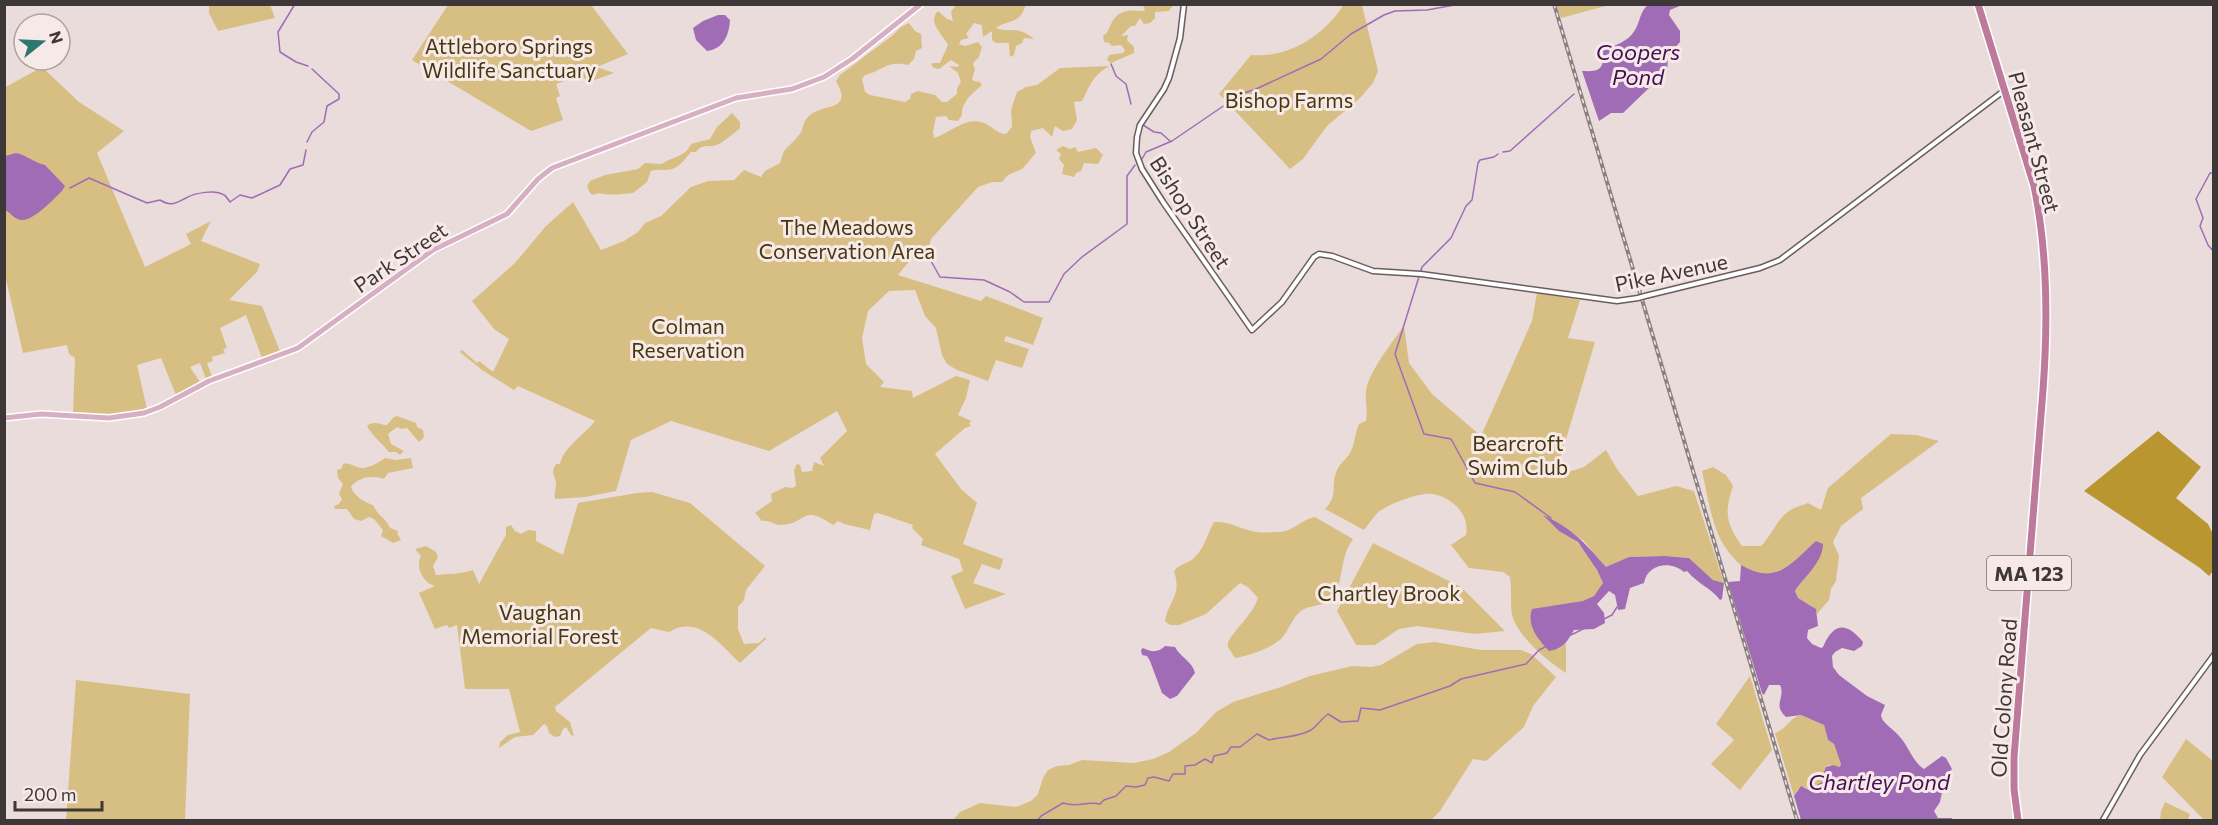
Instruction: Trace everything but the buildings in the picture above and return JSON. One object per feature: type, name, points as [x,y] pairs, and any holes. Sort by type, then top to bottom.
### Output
[{"type":"highway","name":"Pleasant Street","points":[[1978,4],[2036,198],[2047,326]]},
{"type":"highway","name":"Old Colony Road","points":[[2018,820],[2014,789],[2014,757],[2047,326]]},
{"type":"main road","name":"Park Street","points":[[4,418],[41,414],[109,418],[144,413],[209,381],[298,348],[433,250],[507,214],[538,179],[552,168],[736,98],[792,89],[824,77],[845,64],[921,4]]},
{"type":"street","name":"Bishop Street","points":[[1184,4],[1180,38],[1169,78],[1140,125],[1136,153],[1142,169],[1163,202],[1252,330]]},
{"type":"street","name":"Pike Avenue","points":[[1252,330],[1282,302],[1316,255],[1332,256],[1373,271],[1420,274],[1617,301],[1760,268],[1780,260],[2005,89]]},
{"type":"street","points":[[2103,820],[2140,755],[2214,655]]},
{"type":"green space","name":"Bishop Farms","points":[[1344,4],[1362,5],[1378,71],[1373,83],[1360,98],[1327,126],[1303,159],[1290,169],[1219,94],[1251,55],[1279,53],[1304,43],[1326,26]]},
{"type":"green space","points":[[1556,4],[1609,5],[1561,18]]},
{"type":"green space","points":[[209,5],[270,5],[275,18],[218,31],[209,13]]},
{"type":"green space","name":"Attleboro Springs Wildlife Sanctuary","points":[[448,5],[591,5],[628,54],[597,67],[614,73],[592,81],[578,76],[556,84],[560,96],[556,98],[563,120],[531,131],[412,60]]},
{"type":"green space","points":[[956,5],[1026,5],[1019,17],[996,28],[1023,32],[1034,39],[1024,38],[1022,43],[1016,46],[1014,55],[1010,57],[1009,43],[996,43],[992,40],[992,31],[983,37],[982,25],[974,23],[966,34],[969,38],[961,40],[959,44],[965,46],[978,42],[982,47],[979,57],[973,63],[975,70],[972,79],[982,85],[966,102],[958,121],[949,120],[946,116],[936,117],[934,138],[964,123],[977,121],[1006,134],[1012,127],[1011,110],[1017,92],[1037,85],[1060,68],[1110,66],[1096,77],[1082,101],[1074,102],[1077,120],[1072,129],[1063,131],[1055,126],[1052,137],[1043,128],[1031,131],[1030,137],[1036,153],[1022,169],[1008,175],[1002,182],[992,182],[978,187],[931,239],[928,249],[911,259],[898,275],[981,301],[986,296],[1043,318],[1033,345],[1006,336],[1004,341],[1029,349],[1022,368],[996,360],[988,381],[947,364],[942,355],[936,328],[925,316],[915,290],[889,291],[868,311],[862,338],[866,364],[884,382],[880,387],[912,391],[913,398],[956,376],[970,380],[966,398],[958,415],[972,421],[969,423],[971,426],[965,428],[935,454],[961,489],[977,503],[963,544],[1003,559],[1000,570],[982,564],[973,583],[1006,594],[965,609],[951,576],[963,571],[959,559],[921,545],[923,539],[912,528],[913,525],[878,513],[874,514],[870,530],[838,521],[833,525],[810,515],[789,524],[780,525],[762,521],[755,513],[772,501],[771,494],[785,487],[796,486],[794,470],[797,464],[800,465],[802,472],[812,471],[814,462],[824,466],[820,458],[847,431],[837,411],[769,451],[671,421],[631,440],[616,491],[585,497],[555,499],[554,467],[560,464],[565,452],[595,421],[518,386],[514,390],[482,370],[461,353],[462,350],[477,363],[479,361],[493,372],[509,339],[494,329],[472,301],[515,263],[546,226],[573,202],[601,250],[624,241],[638,232],[645,223],[661,216],[691,187],[708,181],[734,180],[744,170],[761,177],[765,171],[780,163],[784,151],[799,135],[809,116],[839,102],[841,91],[836,81],[840,75],[909,23],[915,31],[921,34],[922,48],[916,51],[914,59],[908,65],[890,65],[865,75],[862,79],[865,92],[905,102],[910,99],[911,94],[918,91],[935,95],[942,102],[947,102],[957,94],[957,88],[961,82],[958,73],[949,66],[958,67],[959,65],[951,60],[939,69],[931,65],[940,63],[948,45],[934,19],[938,11],[953,21],[951,12]]},
{"type":"green space","points":[[1143,5],[1173,5],[1169,11],[1155,12],[1155,18],[1150,23],[1144,24],[1140,18],[1135,26],[1131,26],[1121,36],[1128,35],[1127,40],[1134,47],[1134,53],[1111,63],[1107,60],[1109,55],[1123,53],[1125,50],[1121,45],[1112,46],[1104,42],[1103,36],[1117,16],[1129,11],[1145,11]]},
{"type":"green space","points":[[33,72],[47,72],[79,102],[124,131],[97,153],[145,267],[191,244],[186,234],[211,221],[201,241],[260,264],[257,272],[229,300],[262,306],[280,351],[262,358],[246,315],[220,328],[227,348],[223,349],[225,353],[212,357],[213,361],[207,363],[212,377],[206,379],[200,363],[190,367],[200,382],[176,395],[161,358],[137,365],[147,409],[112,414],[73,413],[75,358],[69,354],[67,345],[23,353],[5,275],[4,88]]},
{"type":"green space","points":[[732,113],[740,122],[740,128],[733,134],[719,144],[704,146],[696,152],[691,152],[680,164],[670,170],[651,171],[647,182],[633,193],[593,195],[590,193],[587,186],[590,181],[605,175],[638,169],[645,163],[662,164],[685,152],[691,144],[710,139],[717,127]]},
{"type":"green space","points":[[1063,146],[1070,149],[1075,147],[1078,152],[1096,148],[1103,155],[1098,164],[1084,163],[1081,171],[1074,177],[1062,174],[1064,165],[1059,159],[1061,154],[1056,150]]},
{"type":"green space","name":"Bearcroft Swim Club","points":[[1537,293],[1580,300],[1568,338],[1595,342],[1555,476],[1584,467],[1606,450],[1617,469],[1638,496],[1676,486],[1694,491],[1724,583],[1713,580],[1689,558],[1629,557],[1606,568],[1584,541],[1545,516],[1582,547],[1603,583],[1595,595],[1584,602],[1544,607],[1559,649],[1566,643],[1566,673],[1534,648],[1515,623],[1511,610],[1510,577],[1503,572],[1469,568],[1451,545],[1466,535],[1467,527],[1462,514],[1453,503],[1432,494],[1407,498],[1380,511],[1364,530],[1325,509],[1332,499],[1337,470],[1351,451],[1359,424],[1366,421],[1367,385],[1381,358],[1404,326],[1409,363],[1432,394],[1481,436],[1532,321]]},
{"type":"green space","points":[[397,416],[416,423],[417,427],[423,430],[424,437],[419,442],[407,428],[397,427],[388,434],[391,444],[404,451],[400,455],[396,452],[389,452],[367,426],[375,423],[387,425]]},
{"type":"green space","points":[[1891,434],[1916,435],[1939,441],[1861,498],[1863,509],[1841,526],[1833,542],[1839,556],[1836,581],[1831,589],[1829,600],[1817,614],[1812,606],[1798,598],[1795,591],[1811,570],[1807,549],[1795,561],[1770,575],[1751,572],[1728,552],[1715,526],[1702,471],[1713,467],[1726,475],[1733,486],[1728,503],[1728,518],[1733,531],[1742,546],[1761,546],[1781,518],[1791,510],[1808,503],[1821,510],[1828,488]]},
{"type":"green space","points":[[385,458],[395,460],[411,458],[413,468],[388,473],[384,479],[371,477],[362,479],[351,487],[363,501],[373,505],[390,528],[398,531],[401,540],[393,543],[381,536],[383,530],[374,519],[369,517],[361,521],[354,519],[347,509],[335,509],[334,506],[342,499],[339,494],[343,484],[338,478],[337,470],[341,469],[343,464],[365,468]]},
{"type":"green space","name":"Vaughan Memorial Forest","points":[[652,492],[690,503],[765,566],[746,590],[744,600],[738,607],[738,629],[744,644],[759,643],[765,637],[766,639],[740,663],[716,640],[699,629],[680,627],[669,632],[651,628],[555,707],[556,711],[570,722],[574,736],[566,727],[560,736],[555,737],[549,733],[544,724],[533,735],[515,737],[499,748],[500,742],[508,735],[520,732],[509,689],[465,689],[457,625],[435,629],[419,593],[435,586],[427,582],[421,574],[419,560],[421,556],[415,549],[426,546],[436,552],[438,557],[433,566],[436,575],[473,570],[479,584],[506,535],[506,527],[511,525],[521,534],[528,530],[536,531],[536,541],[563,555],[578,503]]},
{"type":"green space","points":[[1315,517],[1353,539],[1346,552],[1340,581],[1334,596],[1328,602],[1301,611],[1278,642],[1260,651],[1235,658],[1228,647],[1228,642],[1252,610],[1258,598],[1248,587],[1240,583],[1206,614],[1179,625],[1170,625],[1165,621],[1176,592],[1174,571],[1198,554],[1214,522],[1256,532],[1280,532],[1290,530]]},
{"type":"green space","name":"Chartley Brook","points":[[1373,543],[1461,587],[1505,631],[1475,634],[1417,626],[1399,629],[1375,645],[1356,645],[1337,611]]},
{"type":"green space","points":[[1435,642],[1481,650],[1521,650],[1531,654],[1556,677],[1533,706],[1524,727],[1486,761],[1473,759],[1440,811],[1431,820],[953,820],[960,812],[980,803],[1016,807],[1031,801],[1038,794],[1048,770],[1057,766],[1069,765],[1082,760],[1134,763],[1153,759],[1169,752],[1196,733],[1216,712],[1233,702],[1310,676],[1352,666],[1381,665],[1417,644]]},
{"type":"green space","points":[[1750,676],[1772,750],[1740,790],[1711,764],[1734,740],[1716,724]]},
{"type":"green space","points":[[76,680],[190,694],[185,820],[66,820]]},
{"type":"green space","points":[[1801,715],[1824,725],[1828,740],[1834,744],[1842,765],[1840,767],[1829,765],[1826,767],[1824,781],[1809,790],[1805,787],[1798,789],[1794,796],[1775,733]]},
{"type":"green space","points":[[2186,739],[2213,761],[2213,820],[2204,820],[2162,777]]},
{"type":"green space","points":[[2165,802],[2190,814],[2188,820],[2160,820]]},
{"type":"shaded area","points":[[2158,431],[2201,467],[2176,498],[2208,524],[2213,534],[2213,571],[2209,576],[2084,491]]},
{"type":"water","name":"Coopers Pond","points":[[1648,5],[1682,5],[1670,10],[1669,15],[1680,31],[1680,42],[1668,56],[1667,74],[1623,113],[1611,113],[1599,121],[1582,71],[1593,71],[1600,68],[1603,61],[1603,50],[1629,38],[1643,10]]},
{"type":"water","points":[[718,15],[725,15],[730,20],[728,31],[721,45],[707,51],[696,40],[693,28]]},
{"type":"water","points":[[16,153],[45,165],[65,186],[43,209],[32,217],[22,220],[15,218],[5,210],[5,156]]},
{"type":"water","points":[[1543,515],[1578,537],[1606,567],[1629,557],[1689,558],[1713,580],[1724,583],[1722,599],[1720,600],[1687,571],[1684,572],[1673,566],[1660,566],[1650,572],[1644,583],[1630,588],[1625,609],[1618,610],[1615,595],[1609,591],[1597,604],[1604,613],[1605,623],[1594,629],[1574,630],[1564,644],[1558,649],[1549,651],[1532,627],[1532,609],[1583,601],[1594,596],[1603,583],[1578,542],[1559,531]]},
{"type":"water","name":"Chartley Pond","points":[[1816,541],[1823,544],[1820,557],[1795,591],[1798,598],[1816,609],[1818,626],[1808,630],[1807,638],[1812,644],[1821,648],[1836,629],[1846,628],[1863,642],[1862,646],[1854,651],[1842,648],[1835,652],[1832,656],[1833,667],[1839,675],[1867,696],[1885,705],[1881,715],[1882,719],[1900,737],[1920,766],[1924,769],[1942,756],[1946,758],[1952,769],[1945,777],[1940,802],[1934,811],[1938,818],[1955,820],[1801,820],[1794,796],[1801,786],[1809,790],[1825,780],[1826,767],[1833,765],[1840,767],[1841,764],[1834,744],[1828,740],[1824,725],[1801,715],[1786,717],[1782,712],[1780,685],[1769,685],[1764,695],[1762,693],[1728,582],[1740,581],[1741,565],[1764,573],[1782,570]]},
{"type":"water","points":[[1165,646],[1175,647],[1195,673],[1177,696],[1170,699],[1162,693],[1150,661],[1147,656],[1142,655],[1141,650],[1143,648],[1157,651]]},
{"type":"waterway","points":[[295,4],[278,32],[280,52],[308,66]]},
{"type":"waterway","points":[[1142,159],[1146,152],[1172,141],[1241,94],[1321,59],[1351,34],[1384,15],[1395,11],[1427,10],[1460,4]]},
{"type":"waterway","points":[[1111,64],[1116,76],[1126,84],[1131,104]]},
{"type":"waterway","points":[[307,142],[312,132],[324,122],[327,106],[339,99],[339,94],[312,69]]},
{"type":"waterway","points":[[1503,152],[1510,151],[1574,94]]},
{"type":"waterway","points":[[1143,125],[1154,132],[1161,133],[1170,141]]},
{"type":"waterway","points":[[70,188],[89,178],[147,203],[160,200],[173,204],[205,192],[220,193],[230,202],[240,195],[252,198],[280,185],[290,169],[303,165],[306,150]]},
{"type":"waterway","points":[[1498,154],[1480,160],[1472,200],[1466,206],[1451,238],[1422,267],[1395,354],[1424,434],[1451,439],[1475,483],[1515,492],[1551,518]]},
{"type":"waterway","points":[[904,249],[931,261],[940,277],[984,280],[1010,292],[1024,302],[1049,302],[1064,274],[1082,257],[1127,224],[1127,176],[1135,165]]},
{"type":"waterway","points":[[2214,173],[2210,173],[2196,199],[2203,218],[2200,226],[2208,245],[2214,252]]},
{"type":"waterway","name":"Chartley Brook","points":[[1604,619],[1612,615],[1617,607]]},
{"type":"waterway","name":"Chartley Brook","points":[[1571,635],[1583,629]]},
{"type":"waterway","name":"Chartley Brook","points":[[1038,820],[1063,803],[1100,804],[1116,796],[1126,786],[1145,785],[1148,778],[1154,777],[1169,781],[1173,774],[1185,774],[1185,766],[1195,765],[1205,759],[1212,763],[1214,756],[1227,753],[1231,747],[1240,747],[1257,734],[1269,740],[1300,734],[1311,730],[1328,714],[1341,722],[1358,721],[1361,708],[1380,710],[1450,686],[1461,679],[1526,664],[1545,647]]},
{"type":"railway","points":[[1554,4],[1797,820]]},
{"type":"park label","name":"The Meadows Conservation Area","points":[[847,238]]},
{"type":"park label","name":"Colman Reservation","points":[[688,337]]}]
